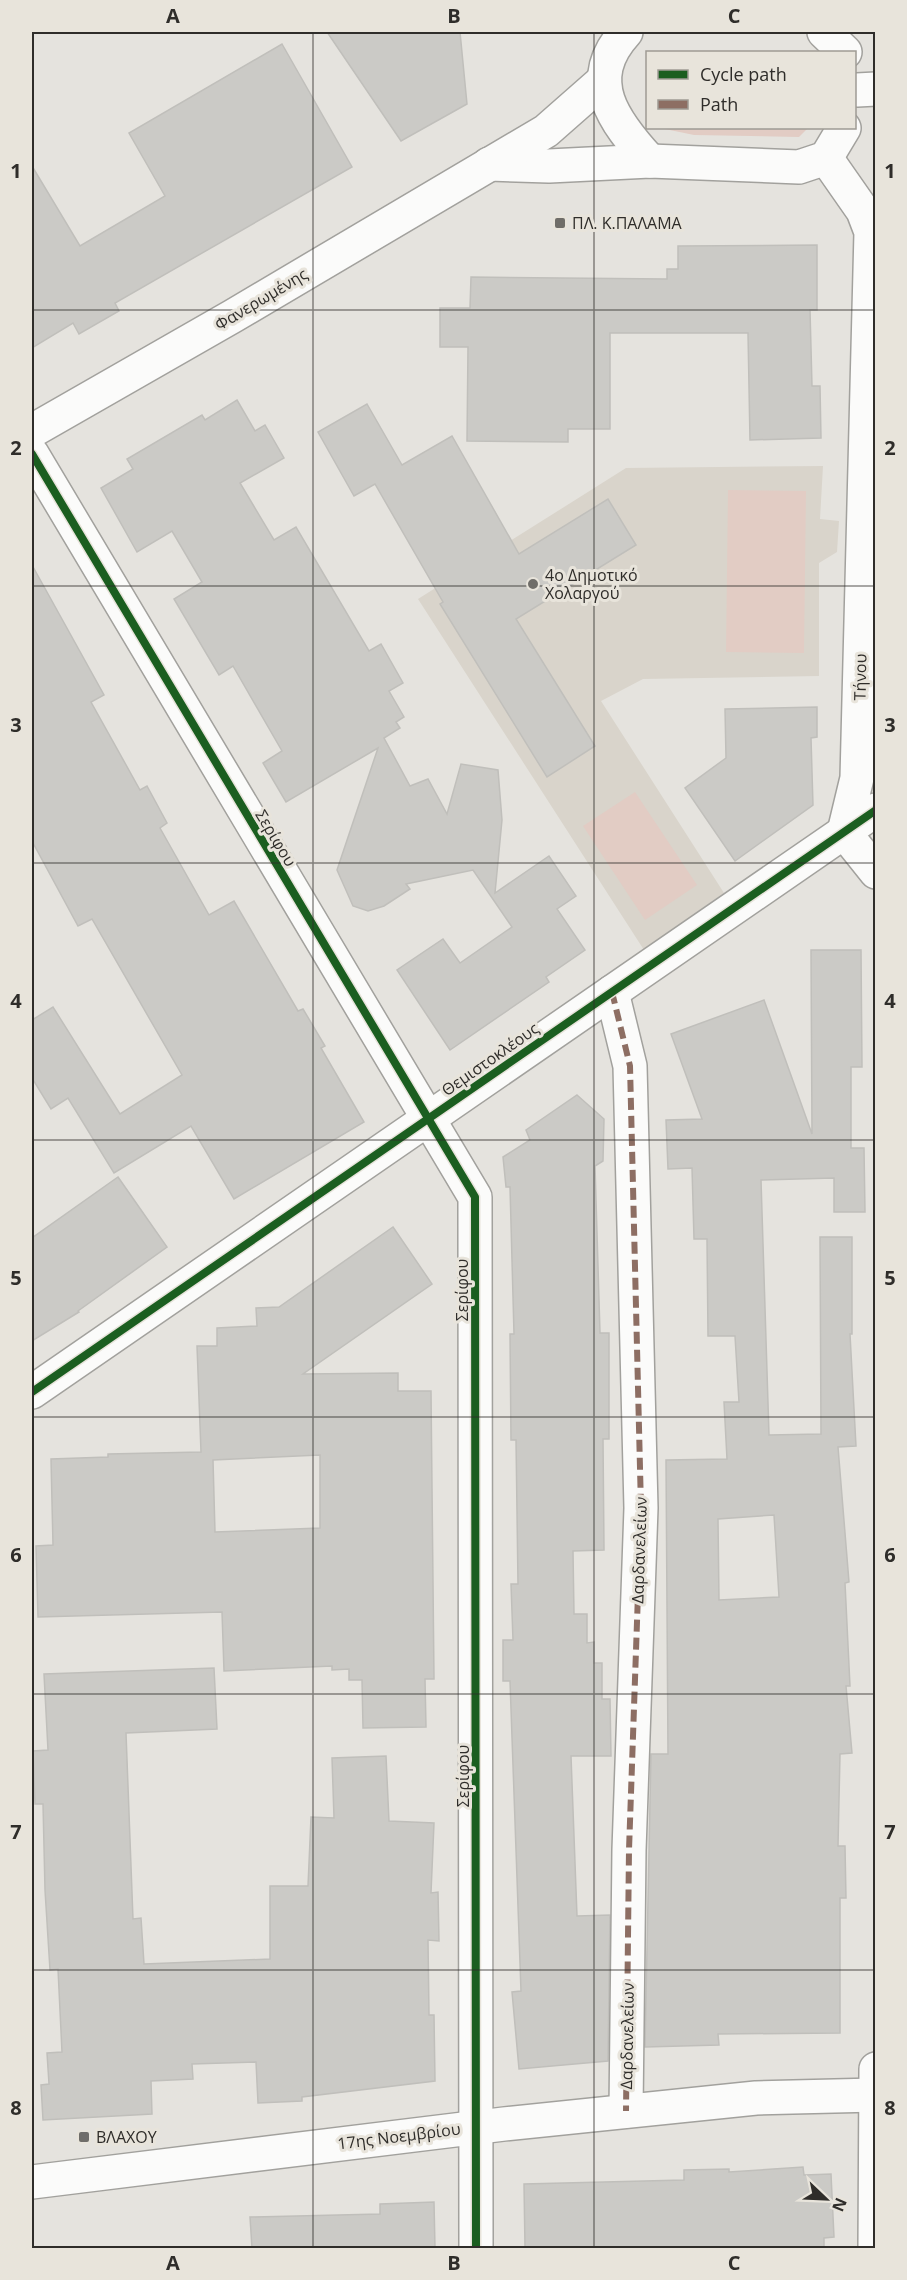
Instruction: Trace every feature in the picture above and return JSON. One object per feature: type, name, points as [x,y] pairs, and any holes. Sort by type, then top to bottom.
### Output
[{"type":"street","points":[[626,32],[614,45],[604,80],[608,103],[622,131],[650,161]]},
{"type":"street","name":"Φανερωμένης","points":[[32,431],[233,316],[546,131],[604,80]]},
{"type":"street","points":[[489,164],[549,166],[650,161],[800,167],[826,158],[843,129]]},
{"type":"street","name":"Τήνου","points":[[826,158],[863,211],[871,232],[857,778],[844,832]]},
{"type":"street","name":"Σερίφου","points":[[32,454],[475,1197],[476,2248]]},
{"type":"street","name":"Θεμιστοκλέους","points":[[32,1392],[876,810]]},
{"type":"street","points":[[844,832],[876,872]]},
{"type":"street","name":"Δαρδανελείων","points":[[612,992],[630,1066],[641,1508],[629,1850],[626,2111]]},
{"type":"street","points":[[875,2248],[876,2069]]},
{"type":"street","name":"17ης Νοεμβρίου","points":[[32,2182],[626,2111],[756,2098],[875,2095]]},
{"type":"shaded area","points":[[665,129],[807,129],[799,137],[694,135]]},
{"type":"shaded area","points":[[823,466],[820,519],[839,521],[837,552],[819,563],[819,676],[643,679],[601,701],[724,893],[644,950],[418,599],[626,468]]},
{"type":"shaded area","points":[[728,490],[806,491],[804,653],[726,652]]},
{"type":"shaded area","points":[[635,792],[697,885],[645,920],[583,826]]},
{"type":"building","points":[[327,32],[460,32],[467,104],[401,141]]},
{"type":"building","points":[[282,44],[352,167],[115,303],[119,311],[79,334],[73,323],[32,348],[32,166],[80,246],[165,196],[129,133]]},
{"type":"building","points":[[817,245],[817,310],[810,310],[812,386],[820,386],[821,438],[750,440],[748,333],[610,333],[610,429],[568,429],[568,442],[467,441],[468,347],[440,347],[440,308],[470,308],[471,277],[667,279],[667,269],[678,269],[678,246]]},
{"type":"building","points":[[237,400],[255,431],[265,425],[284,458],[240,483],[274,540],[296,527],[369,651],[381,644],[403,683],[389,691],[404,717],[396,722],[400,728],[384,738],[410,786],[428,779],[447,814],[461,764],[498,770],[502,820],[495,893],[549,856],[576,896],[557,909],[585,950],[546,977],[549,982],[450,1050],[397,970],[443,939],[460,963],[512,927],[473,870],[406,884],[410,889],[384,906],[368,911],[353,906],[337,870],[378,748],[286,802],[263,763],[282,751],[233,666],[219,675],[174,599],[202,582],[172,531],[137,552],[101,488],[133,469],[127,459],[202,415],[205,420]]},
{"type":"building","points":[[367,404],[402,465],[452,436],[519,554],[608,499],[636,545],[516,619],[595,746],[547,777],[440,604],[443,602],[375,484],[354,496],[318,432]]},
{"type":"building","points":[[32,565],[104,695],[91,702],[140,790],[147,786],[167,823],[160,828],[209,915],[234,901],[298,1011],[303,1009],[325,1046],[321,1048],[364,1122],[234,1199],[191,1126],[114,1173],[68,1098],[51,1109],[32,1078],[32,1020],[53,1007],[120,1114],[182,1075],[92,919],[78,926],[32,841]]},
{"type":"building","points":[[817,707],[817,737],[811,738],[813,805],[735,861],[685,788],[726,758],[725,709]]},
{"type":"building","points":[[811,950],[861,950],[862,1067],[851,1067],[851,1148],[864,1148],[865,1212],[834,1212],[834,1178],[761,1180],[769,1435],[821,1434],[820,1237],[852,1237],[852,1334],[850,1334],[856,1446],[838,1447],[849,1582],[845,1583],[850,1686],[846,1686],[852,1753],[840,1754],[838,1846],[845,1846],[846,1898],[840,1898],[840,2033],[718,2034],[719,2045],[645,2047],[651,1754],[668,1754],[666,1460],[727,1459],[724,1402],[739,1402],[735,1336],[708,1336],[707,1239],[694,1239],[692,1168],[668,1169],[666,1120],[702,1119],[671,1034],[764,1000],[812,1134]],"holes":[[[774,1515],[779,1597],[719,1600],[718,1519]]]},
{"type":"building","points":[[577,1095],[604,1119],[603,1161],[595,1166],[600,1333],[609,1333],[609,1439],[603,1439],[604,1550],[573,1551],[574,1614],[587,1614],[587,1643],[594,1642],[594,1663],[602,1663],[602,1699],[610,1699],[611,1756],[571,1756],[577,1916],[610,1915],[608,2061],[519,2069],[512,1992],[521,1991],[510,1681],[503,1681],[503,1640],[513,1640],[511,1584],[518,1584],[516,1440],[511,1440],[510,1334],[514,1334],[510,1187],[506,1187],[503,1157],[530,1140],[526,1130]]},
{"type":"building","points":[[118,1177],[167,1247],[79,1312],[32,1341],[32,1238]]},
{"type":"building","points":[[393,1227],[432,1284],[303,1374],[398,1373],[398,1391],[431,1391],[434,1679],[425,1679],[426,1727],[363,1728],[362,1680],[349,1680],[349,1669],[332,1670],[332,1666],[224,1671],[222,1612],[38,1617],[36,1546],[53,1545],[51,1459],[108,1457],[108,1454],[201,1452],[197,1346],[217,1346],[217,1328],[257,1326],[256,1308],[279,1307]],"holes":[[[320,1455],[320,1528],[215,1532],[213,1460]]]},
{"type":"building","points":[[214,1668],[217,1729],[126,1733],[133,1919],[141,1918],[144,1964],[270,1959],[270,1886],[308,1886],[311,1817],[334,1818],[332,1758],[386,1756],[389,1821],[434,1823],[431,1893],[438,1892],[439,1941],[428,1940],[429,2015],[434,2015],[435,2081],[302,2097],[302,2101],[258,2103],[256,2062],[192,2064],[193,2079],[151,2081],[152,2114],[43,2120],[41,2085],[49,2084],[47,2053],[62,2052],[58,1969],[50,1970],[43,1804],[35,1804],[33,1751],[48,1750],[44,1674]]},
{"type":"building","points":[[803,2167],[804,2175],[831,2174],[834,2237],[824,2238],[824,2248],[525,2248],[524,2184],[684,2180],[684,2170],[729,2169],[729,2172]]},
{"type":"building","points":[[434,2202],[435,2248],[252,2248],[250,2217],[380,2214],[380,2204]]},
{"type":"marked path","points":[[612,992],[630,1066],[641,1508],[629,1850],[626,2111]]},
{"type":"cycle path","points":[[32,454],[475,1197],[476,2248]]},
{"type":"cycle path","points":[[32,1392],[876,810]]},
{"type":"place","name":"ΠΛ. Κ.ΠΑΛΑΜΑ","points":[[560,223]]},
{"type":"place","name":"4ο Δημοτικό Χολαργού","points":[[533,584]]},
{"type":"place","name":"ΒΛΑΧΟΥ","points":[[84,2137]]}]
